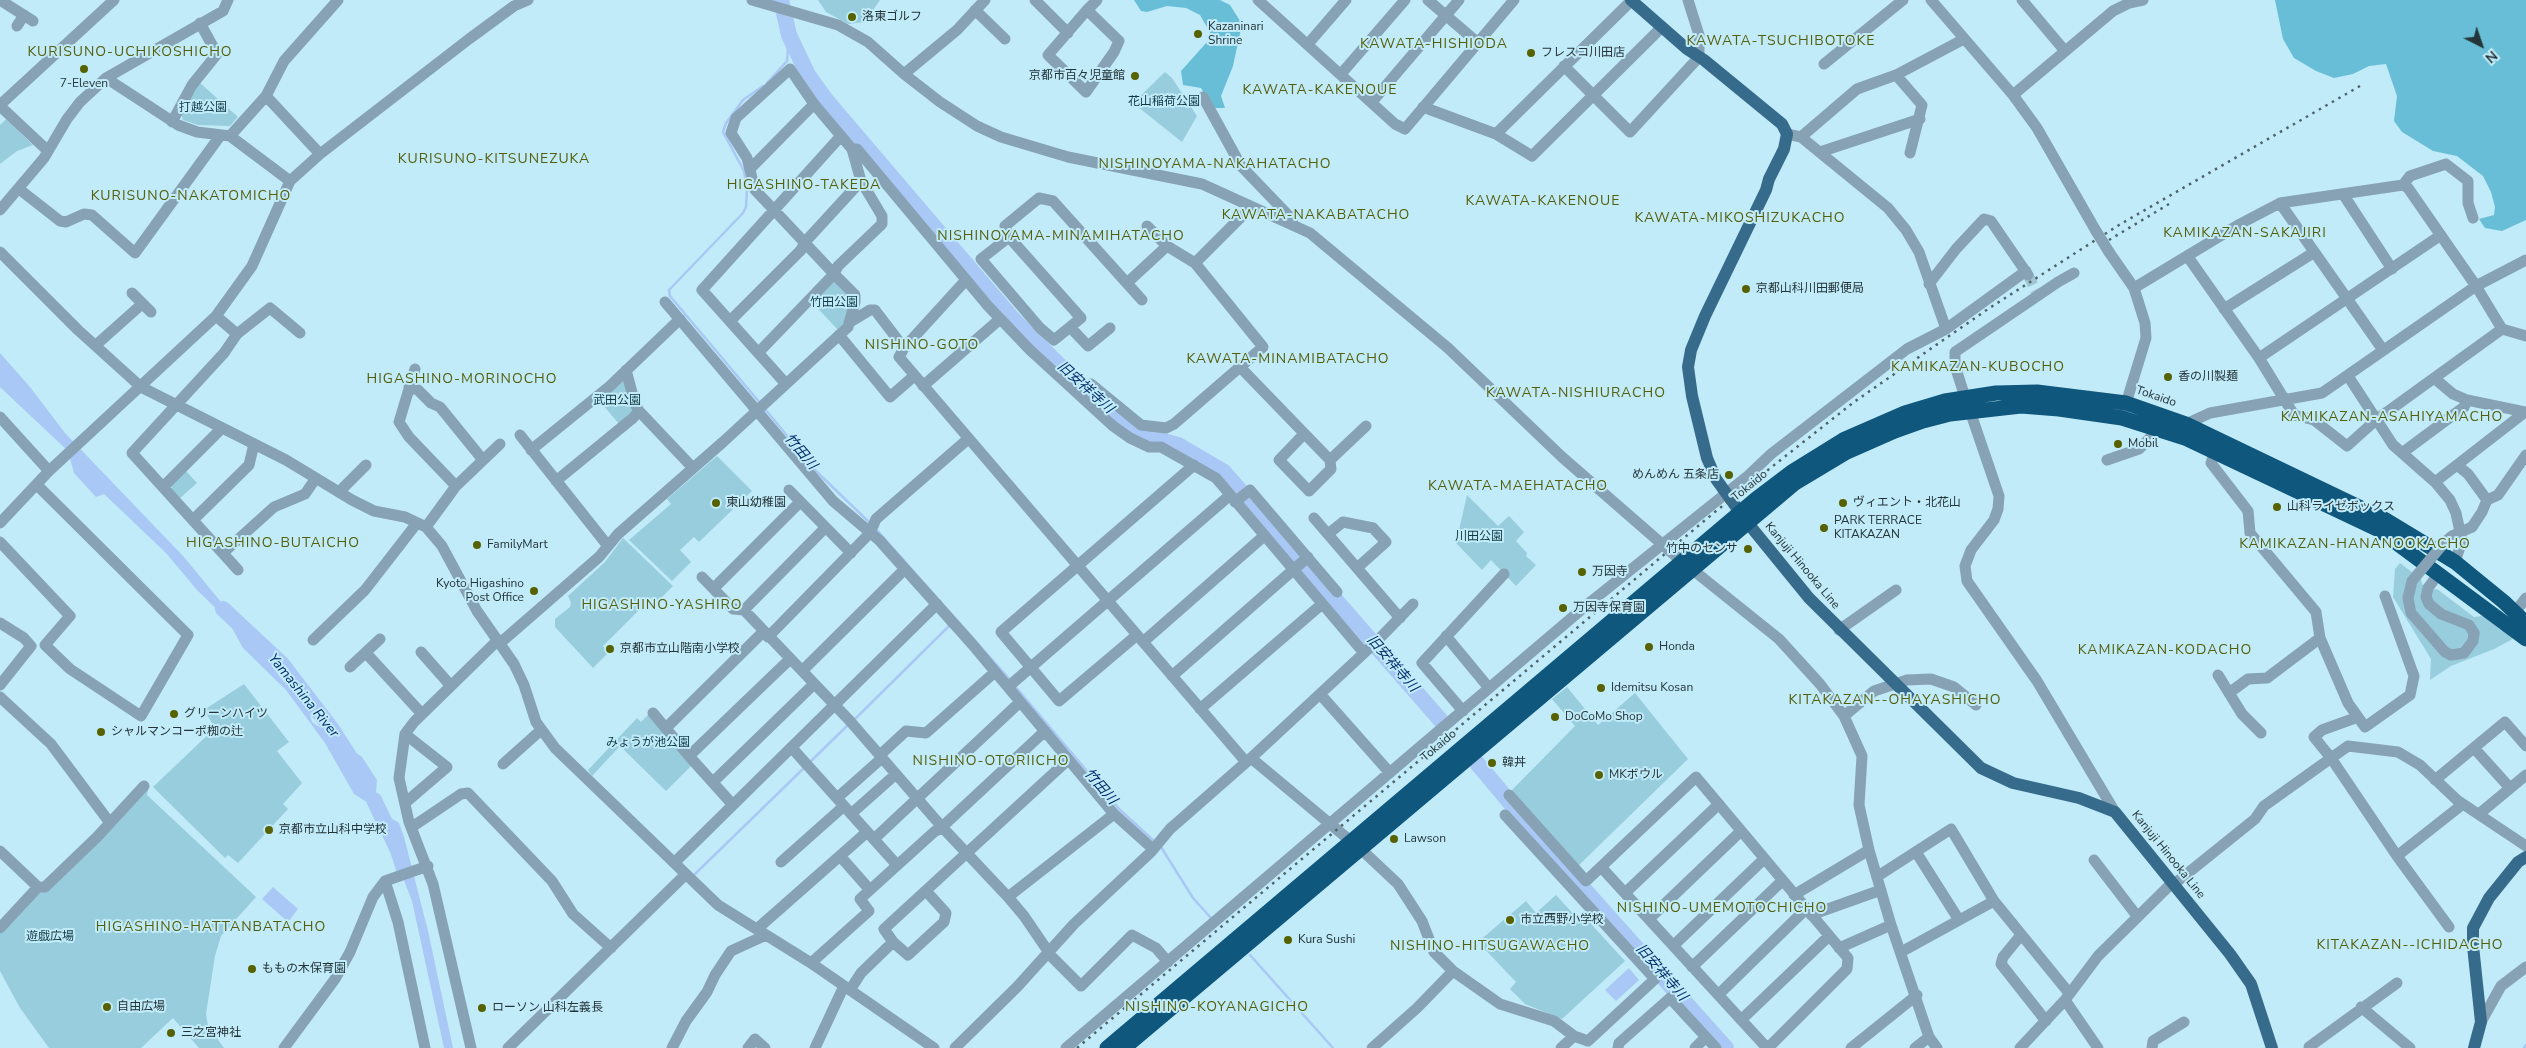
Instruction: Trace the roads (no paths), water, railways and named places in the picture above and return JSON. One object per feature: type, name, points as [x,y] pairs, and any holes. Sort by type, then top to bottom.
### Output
[{"type":"highway","name":"Tokaido","points":[[1106,1048],[1355,845],[1743,518],[1793,471],[1843,440],[1905,413],[2037,392],[2126,403],[2186,424],[2384,519],[2455,562],[2520,618]]},
{"type":"highway","name":"Tokaido","points":[[1967,404],[2067,410],[2122,418],[2159,429],[2215,452],[2379,530],[2526,639]]},
{"type":"highway","name":"Tokaido","points":[[1124,1048],[1355,845]]},
{"type":"main road","points":[[1631,0],[1782,124],[1787,134]]},
{"type":"main road","name":"Kanjuji Hinooka Line","points":[[1787,134],[1784,149],[1705,316],[1689,359],[1691,389],[1701,434],[1712,470],[1743,518],[1808,598],[1986,772],[2013,783],[2079,798],[2115,812],[2230,954],[2251,984],[2272,1048]]},
{"type":"main road","points":[[2474,1048],[2481,1022],[2473,946],[2473,928],[2489,898],[2518,862],[2526,857]]},
{"type":"street","points":[[0,0],[28,18],[16,26]]},
{"type":"street","points":[[48,151],[0,105],[114,0]]},
{"type":"street","points":[[0,210],[48,151],[77,106],[106,78],[223,11],[228,0]]},
{"type":"street","points":[[19,189],[60,221],[66,222],[84,214],[92,215],[135,253],[225,136],[266,96],[284,61],[338,0]]},
{"type":"street","points":[[0,523],[52,468],[216,316],[252,266],[290,181],[320,154],[469,40],[514,6],[528,0]]},
{"type":"street","points":[[752,0],[838,25],[868,42],[904,74],[977,126],[1001,137],[1068,157],[1202,184],[1310,233],[1448,348],[1556,451],[1687,565],[1779,639],[1820,684],[1844,716],[1862,756],[1859,805],[1869,850],[1891,925],[1917,995],[1929,1037],[1937,1048]]},
{"type":"street","points":[[904,74],[957,30],[985,0]]},
{"type":"street","points":[[1035,0],[1068,33]]},
{"type":"street","points":[[1088,10],[1119,41],[1114,52],[1086,92],[1048,55],[1068,33],[1088,10],[1097,0]]},
{"type":"street","points":[[1258,0],[1395,124],[1405,129],[1514,0]]},
{"type":"street","points":[[1308,44],[1346,0]]},
{"type":"street","points":[[1341,74],[1405,0]]},
{"type":"street","points":[[1428,0],[1478,43]]},
{"type":"street","points":[[1372,102],[1458,0]]},
{"type":"street","points":[[1496,134],[1631,0]]},
{"type":"street","points":[[1564,66],[1630,132],[1699,57],[1699,35],[1688,0]]},
{"type":"street","points":[[1824,64],[1903,0]]},
{"type":"street","points":[[1931,0],[2013,95],[2037,128],[2109,252],[2134,288],[2142,307],[2146,338],[2122,418]]},
{"type":"street","points":[[2022,0],[2065,51]]},
{"type":"street","points":[[2013,95],[2113,11],[2128,1],[2143,0]]},
{"type":"street","points":[[975,10],[1005,39]]},
{"type":"street","points":[[172,122],[192,85],[217,54],[200,23]]},
{"type":"street","points":[[1423,107],[1496,134],[1532,156],[1662,27]]},
{"type":"street","points":[[1801,137],[1858,89],[1896,75],[1964,39]]},
{"type":"street","points":[[758,353],[834,274],[838,266],[882,224],[882,216],[861,181],[852,149],[814,104],[790,69],[736,118],[731,133],[747,158],[755,190],[834,274],[855,295],[850,322]]},
{"type":"street","points":[[1896,75],[1922,105],[1910,153]]},
{"type":"street","points":[[106,78],[172,122],[197,132],[225,136],[290,181]]},
{"type":"street","points":[[266,96],[320,154]]},
{"type":"street","points":[[1203,97],[1241,166],[1290,217],[1293,224]]},
{"type":"street","points":[[750,169],[814,104]]},
{"type":"street","points":[[1820,152],[1920,119]]},
{"type":"street","points":[[1787,134],[1801,137],[1894,215],[1906,230],[1919,252],[1946,329]]},
{"type":"street","points":[[786,384],[702,290],[840,137]]},
{"type":"street","points":[[852,149],[857,149],[966,280],[1030,350],[1113,426],[1130,438],[1149,446],[1163,439],[1174,424],[1263,347],[1195,263],[1167,246],[1147,226]]},
{"type":"street","points":[[2403,185],[2410,176],[2446,164],[2468,181],[2468,203],[2473,218]]},
{"type":"street","points":[[730,321],[801,250],[805,242],[861,181]]},
{"type":"street","points":[[2134,288],[2240,224],[2280,203],[2403,185],[2408,188],[2476,286],[2502,329],[2525,335]]},
{"type":"street","points":[[2342,194],[2392,269]]},
{"type":"street","points":[[1009,237],[981,259],[1040,328],[1054,340],[1080,318],[1009,237],[1005,226],[1039,198],[1053,201],[1142,300]]},
{"type":"street","points":[[2280,203],[2382,350]]},
{"type":"street","points":[[1195,263],[1251,207]]},
{"type":"street","points":[[1066,1048],[1489,688],[1725,492],[1907,349],[1946,329],[2027,273],[1991,221],[1984,219],[1929,284]]},
{"type":"street","points":[[2259,358],[2441,236]]},
{"type":"street","points":[[1128,283],[1167,246]]},
{"type":"street","points":[[0,252],[78,330],[141,387],[254,444],[374,510],[405,517],[422,525],[442,546],[477,612],[514,664],[524,685],[536,722],[555,748],[718,905],[811,963],[934,1048]]},
{"type":"street","points":[[2224,308],[2313,253]]},
{"type":"street","points":[[2188,257],[2259,358],[2286,399],[2294,415],[2314,420],[2348,446],[2376,420],[2502,329]]},
{"type":"street","points":[[2186,424],[2210,413],[2322,393],[2476,286],[2526,260]]},
{"type":"street","points":[[2074,273],[1954,352],[1954,366],[1999,496],[1998,509],[1994,520],[1971,550],[1965,566],[1967,581],[2037,681],[2115,812]]},
{"type":"street","points":[[966,280],[898,357],[1200,709],[1248,760],[1355,845],[1398,884],[1422,921],[1434,952],[1453,971],[1500,1004],[1554,1021],[1574,1036],[1588,1041],[1655,980],[1504,815]]},
{"type":"street","points":[[132,293],[151,312]]},
{"type":"street","points":[[665,302],[758,408],[833,501],[873,526],[905,569],[995,672],[1011,684],[1020,702],[1114,814],[1153,849]]},
{"type":"street","points":[[96,345],[142,304]]},
{"type":"street","points":[[238,570],[132,453],[224,353],[237,334],[270,308],[300,333]]},
{"type":"street","points":[[471,1048],[428,866],[412,827],[399,778],[405,734],[422,714],[451,686],[498,643],[600,557],[618,534],[840,335],[850,322],[870,310],[875,310],[904,348]]},
{"type":"street","points":[[216,316],[237,334]]},
{"type":"street","points":[[532,450],[610,386],[680,319]]},
{"type":"street","points":[[923,386],[1000,319]]},
{"type":"street","points":[[1070,327],[1088,346],[1110,328]]},
{"type":"street","points":[[840,335],[890,397],[914,376]]},
{"type":"street","points":[[1240,367],[1330,460],[1331,470],[1309,491],[1279,460],[1304,434]]},
{"type":"street","points":[[415,368],[400,422],[409,437],[456,486]]},
{"type":"street","points":[[626,370],[635,404],[693,468]]},
{"type":"street","points":[[2348,376],[2393,444],[2435,482],[2450,500],[2456,513],[2462,541],[2455,562]]},
{"type":"street","points":[[2434,378],[2453,394],[2467,400],[2525,412]]},
{"type":"street","points":[[1091,384],[1194,465],[1216,478],[1308,557],[1337,592]]},
{"type":"street","points":[[409,387],[418,390],[431,403],[440,407],[483,460]]},
{"type":"street","points":[[2402,453],[2464,407],[2467,400]]},
{"type":"street","points":[[556,481],[640,411]]},
{"type":"street","points":[[2435,482],[2525,412]]},
{"type":"street","points":[[0,417],[52,468]]},
{"type":"street","points":[[1330,460],[1366,426]]},
{"type":"street","points":[[163,487],[222,428]]},
{"type":"street","points":[[2107,460],[2139,449],[2159,429]]},
{"type":"street","points":[[520,435],[608,546]]},
{"type":"street","points":[[666,728],[850,553],[873,526],[968,438]]},
{"type":"street","points":[[193,520],[249,465],[254,444]]},
{"type":"street","points":[[313,640],[365,590],[456,486],[500,444]]},
{"type":"street","points":[[2215,452],[2212,463],[2248,511],[2250,533],[2316,612],[2320,638],[2348,703],[2365,727],[2410,695],[2414,676],[2385,596]]},
{"type":"street","points":[[2439,573],[2428,588],[2426,597],[2433,609],[2469,625],[2474,633],[2473,641],[2470,648],[2464,653],[2451,655],[2445,652],[2419,623],[2408,606],[2409,588],[2417,574],[2452,536],[2472,527],[2487,500],[2498,495],[2526,455]]},
{"type":"street","points":[[339,492],[366,464]]},
{"type":"street","points":[[1194,465],[1001,632],[1059,701],[1140,639],[1264,536]]},
{"type":"street","points":[[2457,465],[2468,474],[2487,500]]},
{"type":"street","points":[[222,553],[274,508],[305,494],[316,478]]},
{"type":"street","points":[[0,542],[70,616],[45,645],[70,669],[142,716],[188,635],[37,485]]},
{"type":"street","points":[[789,490],[850,553]]},
{"type":"street","points":[[1238,497],[1264,536],[1295,568],[1322,604],[1371,647]]},
{"type":"street","points":[[1011,684],[1107,601],[1238,497]]},
{"type":"street","points":[[714,588],[800,502]]},
{"type":"street","points":[[1314,518],[1400,618]]},
{"type":"street","points":[[1328,534],[1343,522],[1373,528],[1386,542],[1357,568]]},
{"type":"street","points":[[744,610],[826,528]]},
{"type":"street","points":[[1172,676],[1308,557]]},
{"type":"street","points":[[802,671],[905,569]]},
{"type":"street","points":[[1463,711],[1422,664],[1504,574]]},
{"type":"street","points":[[702,577],[733,608],[744,610],[852,722],[942,827],[1008,897],[1052,957],[1081,986],[1132,935],[1156,948],[1168,962]]},
{"type":"street","points":[[1839,630],[1896,590]]},
{"type":"street","points":[[2520,618],[2526,598]]},
{"type":"street","points":[[674,863],[836,706],[937,604]]},
{"type":"street","points":[[1200,709],[1322,604]]},
{"type":"street","points":[[955,1048],[1017,988],[1048,951],[1153,849],[1170,829],[1371,647],[1413,604]]},
{"type":"street","points":[[0,623],[24,638],[31,646],[0,685]]},
{"type":"street","points":[[1446,636],[1489,688]]},
{"type":"street","points":[[2229,693],[2248,679],[2267,678],[2320,638]]},
{"type":"street","points":[[350,667],[380,639]]},
{"type":"street","points":[[421,652],[451,686]]},
{"type":"street","points":[[366,653],[422,714]]},
{"type":"street","points":[[689,756],[790,659]]},
{"type":"street","points":[[844,806],[881,756],[906,731],[926,733],[995,672]]},
{"type":"street","points":[[2218,675],[2242,714],[2261,733]]},
{"type":"street","points":[[1844,716],[1874,691],[1907,680],[1931,679],[1954,687],[1976,705]]},
{"type":"street","points":[[713,782],[814,684]]},
{"type":"street","points":[[1320,694],[1390,773]]},
{"type":"street","points":[[0,698],[51,744],[110,823]]},
{"type":"street","points":[[672,1048],[686,1021],[708,992],[714,975],[731,951],[761,932],[840,856],[871,836],[918,798],[1020,702]]},
{"type":"street","points":[[654,713],[670,736],[733,805]]},
{"type":"street","points":[[2358,717],[2322,730],[2314,737],[2331,758],[2397,856],[2449,928]]},
{"type":"street","points":[[2435,780],[2505,722],[2526,746]]},
{"type":"street","points":[[503,764],[541,730]]},
{"type":"street","points":[[811,963],[869,912],[860,899],[934,832],[942,827],[1044,731]]},
{"type":"street","points":[[405,734],[447,767],[405,803]]},
{"type":"street","points":[[2020,1048],[2067,997],[2098,956],[2137,916],[2173,884],[2199,866],[2255,818],[2264,806],[2348,746],[2398,752],[2420,765],[2463,804],[2526,846]]},
{"type":"street","points":[[792,748],[897,865]]},
{"type":"street","points":[[2474,748],[2510,788]]},
{"type":"street","points":[[926,891],[946,913],[944,922],[908,955],[893,942],[884,930],[926,891],[967,854],[1068,760]]},
{"type":"street","points":[[782,862],[844,806],[896,774]]},
{"type":"street","points":[[2479,814],[2526,775]]},
{"type":"street","points":[[1510,796],[1586,881],[1696,777],[1848,958],[1847,969],[1767,1048],[1601,867]]},
{"type":"street","points":[[0,928],[38,888],[45,887],[110,823],[144,786]]},
{"type":"street","points":[[412,827],[461,794],[468,793],[552,881],[573,914],[611,948]]},
{"type":"street","points":[[1625,893],[1719,804]]},
{"type":"street","points":[[2397,856],[2463,804]]},
{"type":"street","points":[[1008,897],[1114,814]]},
{"type":"street","points":[[1878,876],[1951,829],[1994,901],[2067,997],[2098,1048]]},
{"type":"street","points":[[1649,919],[1741,831]]},
{"type":"street","points":[[1794,895],[1869,850]]},
{"type":"street","points":[[0,851],[38,888]]},
{"type":"street","points":[[1916,852],[1959,920]]},
{"type":"street","points":[[840,856],[870,890]]},
{"type":"street","points":[[1674,945],[1764,859]]},
{"type":"street","points":[[1555,870],[1567,860]]},
{"type":"street","points":[[2094,860],[2137,916]]},
{"type":"street","points":[[284,1048],[334,979],[350,952],[373,897],[385,881],[428,866]]},
{"type":"street","points":[[514,1046],[685,875]]},
{"type":"street","points":[[385,881],[398,922],[425,1048]]},
{"type":"street","points":[[1692,966],[1782,881]]},
{"type":"street","points":[[1718,995],[1809,912],[1881,890]]},
{"type":"street","points":[[1901,952],[1994,901]]},
{"type":"street","points":[[1839,948],[1891,925]]},
{"type":"street","points":[[2021,935],[2002,957],[2001,964],[2046,1021]]},
{"type":"street","points":[[1741,1020],[1829,936]]},
{"type":"street","points":[[815,1048],[847,988],[893,942]]},
{"type":"street","points":[[2481,1022],[2501,986],[2526,967]]},
{"type":"street","points":[[1372,1048],[1417,1008],[1453,971]]},
{"type":"street","points":[[2309,1047],[2397,982]]},
{"type":"street","points":[[1851,1048],[1917,995]]},
{"type":"street","points":[[1618,1048],[1619,1043],[1670,998],[1716,1048]]},
{"type":"street","points":[[2361,1007],[2410,1048]]},
{"type":"street","points":[[2152,1048],[2153,1041],[2184,1022]]},
{"type":"street","points":[[1561,1048],[1574,1036]]},
{"type":"street","points":[[1695,1048],[1706,1037]]},
{"type":"street","points":[[1915,1048],[1929,1037]]},
{"type":"street","points":[[748,1048],[755,1039],[765,1048]]},
{"type":"waterway","name":"旧安祥寺川","points":[[781,0],[789,35],[808,75],[826,100],[1012,318],[1077,383],[1127,426],[1148,437],[1178,445],[1224,472],[1443,723]]},
{"type":"waterway","name":"竹田川","points":[[767,83],[787,61],[789,35]]},
{"type":"waterway","name":"竹田川","points":[[760,403],[670,296],[669,290],[743,213],[746,207],[747,189],[744,171],[723,132],[726,123],[743,100],[763,86]]},
{"type":"waterway","name":"竹田川","points":[[765,409],[817,472],[871,524]]},
{"type":"waterway","name":"竹田川","points":[[875,528],[1011,681]]},
{"type":"waterway","name":"Yamashina River","points":[[223,609],[282,664],[331,728],[351,759]]},
{"type":"waterway","points":[[854,720],[950,625]]},
{"type":"waterway","name":"竹田川","points":[[1014,685],[1120,810],[1153,840]]},
{"type":"waterway","points":[[809,763],[848,725]]},
{"type":"waterway","name":"旧安祥寺川","points":[[1477,763],[1558,860],[1726,1048]]},
{"type":"waterway","points":[[695,874],[805,767]]},
{"type":"waterway","name":"Yamashina River","points":[[374,800],[398,850],[404,869]]},
{"type":"waterway","points":[[1161,847],[1193,898],[1211,918]]},
{"type":"waterway","points":[[1250,955],[1333,1048]]},
{"type":"tunnel","points":[[2028,275],[2038,295]]},
{"type":"railway","points":[[1077,1048],[1716,511],[1854,402],[1988,309],[2119,225],[2360,86]]},
{"type":"railway","points":[[2109,240],[2169,204]]},
{"type":"place","name":"洛東ゴルフ","points":[[852,17]]},
{"type":"place","name":"Kazaninari Shrine","points":[[1198,34]]},
{"type":"place","name":"フレスコ川田店","points":[[1531,53]]},
{"type":"place","name":"7-Eleven","points":[[84,69]]},
{"type":"place","name":"京都市百々児童館","points":[[1135,76]]},
{"type":"place","name":"京都山科川田郵便局","points":[[1746,289]]},
{"type":"place","name":"香の川製麺","points":[[2168,377]]},
{"type":"place","name":"Mobil","points":[[2118,444]]},
{"type":"place","name":"めんめん 五条店","points":[[1729,475]]},
{"type":"place","name":"東山幼稚園","points":[[716,503]]},
{"type":"place","name":"ヴィエント・北花山","points":[[1843,503]]},
{"type":"place","name":"山科ライゼボックス","points":[[2277,507]]},
{"type":"place","name":"PARK TERRACE KITAKAZAN","points":[[1824,528]]},
{"type":"place","name":"FamilyMart","points":[[477,545]]},
{"type":"place","name":"竹中のセンサ","points":[[1748,549]]},
{"type":"place","name":"万因寺","points":[[1582,572]]},
{"type":"place","name":"Kyoto Higashino Post Office","points":[[534,591]]},
{"type":"place","name":"万因寺保育園","points":[[1563,608]]},
{"type":"place","name":"Honda","points":[[1649,647]]},
{"type":"place","name":"京都市立山階南小学校","points":[[610,649]]},
{"type":"place","name":"Idemitsu Kosan","points":[[1601,688]]},
{"type":"place","name":"グリーンハイツ","points":[[174,714]]},
{"type":"place","name":"DoCoMo Shop","points":[[1555,717]]},
{"type":"place","name":"シャルマンコーポ椥の辻","points":[[101,732]]},
{"type":"place","name":"韓丼","points":[[1492,763]]},
{"type":"place","name":"MKボウル","points":[[1599,775]]},
{"type":"place","name":"京都市立山科中学校","points":[[269,830]]},
{"type":"place","name":"Lawson","points":[[1394,839]]},
{"type":"place","name":"市立西野小学校","points":[[1510,920]]},
{"type":"place","name":"Kura Sushi","points":[[1288,940]]},
{"type":"place","name":"ももの木保育園","points":[[252,969]]},
{"type":"place","name":"自由広場","points":[[107,1007]]},
{"type":"place","name":"ローソン 山科左義長","points":[[482,1008]]},
{"type":"place","name":"三之宮神社","points":[[171,1033]]},
{"type":"district","name":"KAWATA-TSUCHIBOTOKE","points":[[1781,42]]},
{"type":"district","name":"KAWATA-HISHIODA","points":[[1434,45]]},
{"type":"district","name":"KURISUNO-UCHIKOSHICHO","points":[[130,53]]},
{"type":"district","name":"KAWATA-KAKENOUE","points":[[1320,91]]},
{"type":"district","name":"KURISUNO-KITSUNEZUKA","points":[[494,160]]},
{"type":"district","name":"NISHINOYAMA-NAKAHATACHO","points":[[1215,165]]},
{"type":"district","name":"HIGASHINO-TAKEDA","points":[[804,186]]},
{"type":"district","name":"KURISUNO-NAKATOMICHO","points":[[191,197]]},
{"type":"district","name":"KAWATA-KAKENOUE","points":[[1543,202]]},
{"type":"district","name":"KAWATA-NAKABATACHO","points":[[1316,216]]},
{"type":"district","name":"KAWATA-MIKOSHIZUKACHO","points":[[1740,219]]},
{"type":"district","name":"KAMIKAZAN-SAKAJIRI","points":[[2245,234]]},
{"type":"district","name":"NISHINOYAMA-MINAMIHATACHO","points":[[1061,237]]},
{"type":"district","name":"NISHINO-GOTO","points":[[922,346]]},
{"type":"district","name":"KAWATA-MINAMIBATACHO","points":[[1288,360]]},
{"type":"district","name":"KAMIKAZAN-KUBOCHO","points":[[1978,368]]},
{"type":"district","name":"HIGASHINO-MORINOCHO","points":[[462,380]]},
{"type":"district","name":"KAWATA-NISHIURACHO","points":[[1576,394]]},
{"type":"district","name":"KAMIKAZAN-ASAHIYAMACHO","points":[[2392,418]]},
{"type":"district","name":"KAWATA-MAEHATACHO","points":[[1518,487]]},
{"type":"district","name":"HIGASHINO-BUTAICHO","points":[[273,544]]},
{"type":"district","name":"KAMIKAZAN-HANANOOKACHO","points":[[2355,545]]},
{"type":"district","name":"HIGASHINO-YASHIRO","points":[[662,606]]},
{"type":"district","name":"KAMIKAZAN-KODACHO","points":[[2165,651]]},
{"type":"district","name":"KITAKAZAN--OHAYASHICHO","points":[[1895,701]]},
{"type":"district","name":"NISHINO-OTORIICHO","points":[[991,762]]},
{"type":"district","name":"NISHINO-UMEMOTOCHICHO","points":[[1722,909]]},
{"type":"district","name":"HIGASHINO-HATTANBATACHO","points":[[211,928]]},
{"type":"district","name":"KITAKAZAN--ICHIDACHO","points":[[2410,946]]},
{"type":"district","name":"NISHINO-HITSUGAWACHO","points":[[1490,947]]},
{"type":"district","name":"NISHINO-KOYANAGICHO","points":[[1217,1008]]},
{"type":"park label","name":"花山稲荷公園","points":[[1164,102]]},
{"type":"park label","name":"打越公園","points":[[203,108]]},
{"type":"park label","name":"竹田公園","points":[[834,303]]},
{"type":"park label","name":"武田公園","points":[[617,401]]},
{"type":"park label","name":"川田公園","points":[[1479,537]]},
{"type":"park label","name":"みょうが池公園","points":[[648,743]]},
{"type":"park label","name":"遊戯広場","points":[[50,937]]}]
